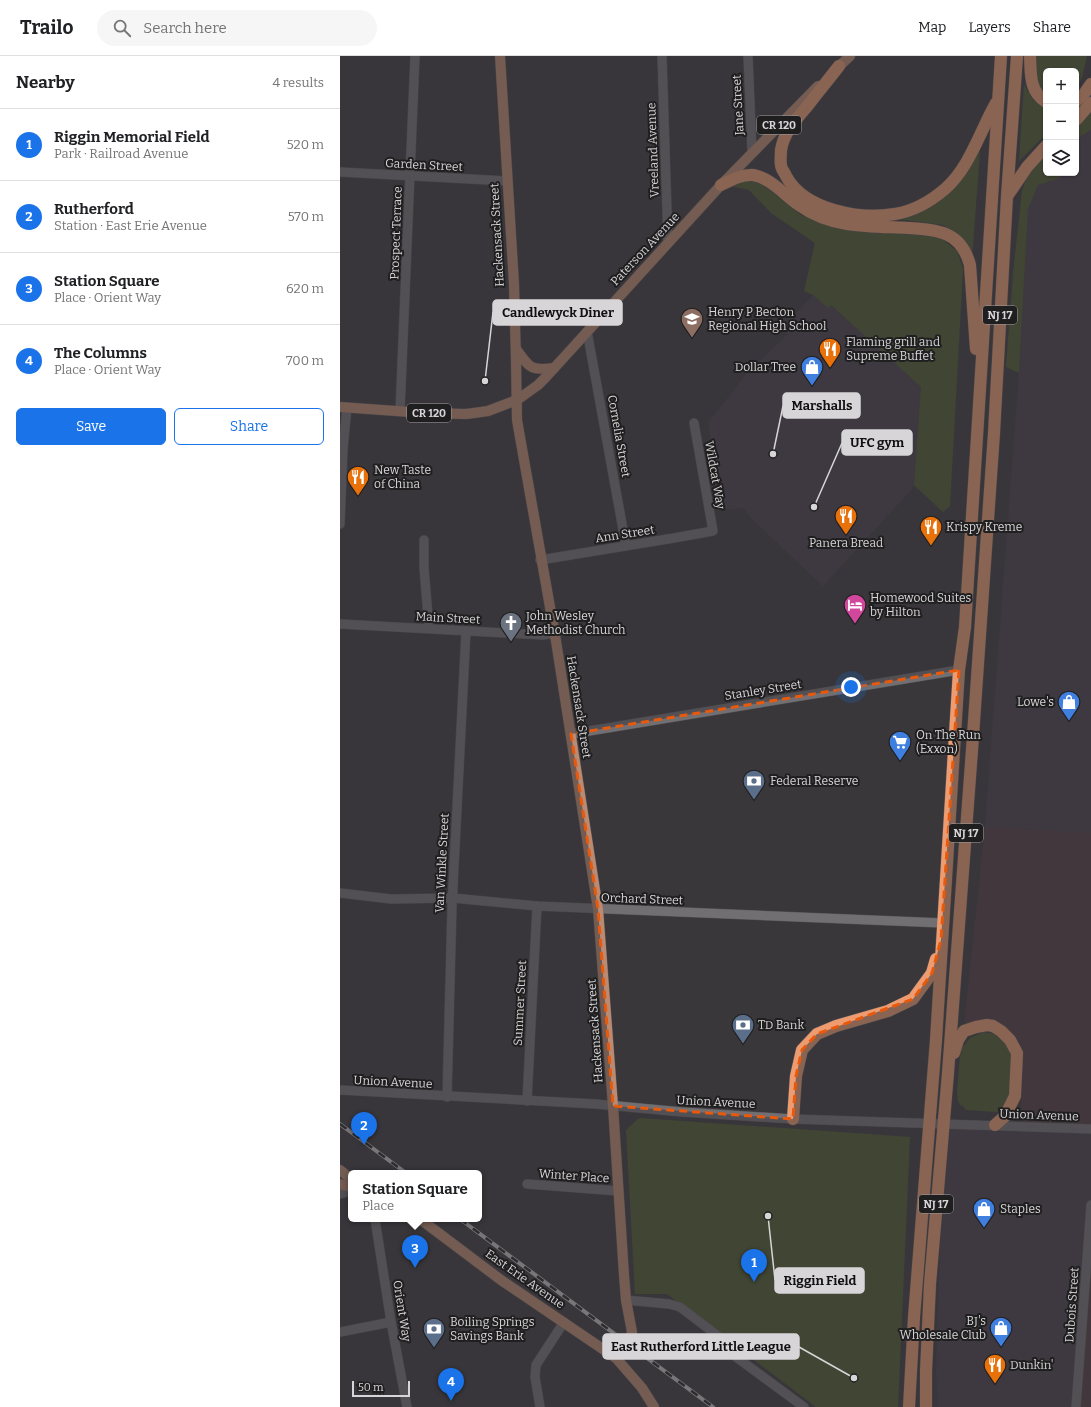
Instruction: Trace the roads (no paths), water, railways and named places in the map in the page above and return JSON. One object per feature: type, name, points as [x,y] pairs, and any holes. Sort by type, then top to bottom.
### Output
[{"type":"highway","name":"NJ 17","points":[[909,1407],[914,1309],[936,1040],[941,940],[960,670],[965,627],[1001,56]]},
{"type":"highway","name":"NJ 17","points":[[926,1407],[930,1284],[944,1124],[972,750],[1017,56]]},
{"type":"highway","points":[[1030,56],[1031,82],[1038,96],[1043,100]]},
{"type":"highway","points":[[838,61],[792,124],[785,136],[781,150],[781,166],[789,181],[801,193],[821,206],[844,213],[874,216],[895,214],[929,202],[946,188],[959,173],[999,99]]},
{"type":"highway","points":[[1079,98],[1091,84]]},
{"type":"highway","points":[[1079,117],[1091,103]]},
{"type":"highway","points":[[1007,196],[1027,167],[1043,149]]},
{"type":"highway","points":[[721,185],[742,175],[753,175],[763,178],[798,205],[826,219],[847,224],[933,230],[946,234],[957,241],[966,252],[970,265],[979,397]]},
{"type":"highway","points":[[793,1118],[796,1076],[802,1050],[817,1034],[836,1026],[888,1011],[913,999],[932,973],[941,940]]},
{"type":"highway","points":[[948,1073],[958,1040],[964,1031],[976,1027],[993,1026],[1010,1040],[1017,1053],[1015,1096],[1005,1116],[995,1125]]},
{"type":"main road","name":"Hackensack Street","points":[[500,56],[514,284],[517,420],[571,734],[598,909],[626,1300],[632,1332],[630,1339],[616,1358]]},
{"type":"main road","name":"Paterson Avenue","points":[[344,407],[466,414],[488,411],[517,400],[538,385],[721,185],[838,61],[850,56]]},
{"type":"main road","points":[[516,349],[531,367],[538,370],[554,368]]},
{"type":"main road","points":[[340,1170],[348,1177]]},
{"type":"main road","name":"East Erie Avenue","points":[[424,1222],[501,1280],[616,1358],[642,1388],[654,1407]]},
{"type":"street","name":"Prospect Terrace","points":[[400,411],[414,56]]},
{"type":"street","name":"Vreeland Avenue","points":[[662,56],[668,243]]},
{"type":"street","name":"Jane Street","points":[[748,56],[752,152]]},
{"type":"street","name":"Garden Street","points":[[340,172],[507,181]]},
{"type":"street","name":"Cornelia Street","points":[[587,331],[626,546]]},
{"type":"street","points":[[340,524],[344,407]]},
{"type":"street","name":"Wildcat Way","points":[[694,423],[713,531]]},
{"type":"street","name":"Ann Street","points":[[540,560],[713,531]]},
{"type":"street","points":[[424,540],[424,568],[429,628]]},
{"type":"street","name":"Main Street","points":[[340,624],[542,635],[554,633]]},
{"type":"street","name":"Van Winkle Street","points":[[447,1097],[453,898],[466,630]]},
{"type":"street","name":"Stanley Street","points":[[571,734],[960,670]]},
{"type":"street","name":"Orchard Street","points":[[340,893],[391,899],[453,898],[538,906],[943,923]]},
{"type":"street","name":"Summer Street","points":[[527,1101],[538,906]]},
{"type":"street","name":"Union Avenue","points":[[340,1090],[793,1118],[1091,1129]]},
{"type":"street","name":"Winter Place","points":[[527,1184],[618,1191]]},
{"type":"street","name":"Dubois Street","points":[[1076,1407],[1091,1205]]},
{"type":"street","name":"Orient Way","points":[[375,1222],[405,1407]]},
{"type":"street","points":[[626,1300],[670,1304],[680,1307],[726,1342],[732,1354],[804,1407]]},
{"type":"street","points":[[340,1332],[391,1322]]},
{"type":"street","points":[[540,1407],[535,1377],[536,1365],[564,1322]]},
{"type":"railway","points":[[340,1124],[402,1170]]},
{"type":"railway","points":[[464,1222],[713,1407]]},
{"type":"place","name":"Henry P Becton Regional High School","points":[[692,338]]},
{"type":"place","name":"Flaming grill and Supreme Buffet","points":[[830,368]]},
{"type":"place","name":"Candlewyck Diner","points":[[485,381]]},
{"type":"place","name":"Dollar Tree","points":[[812,386]]},
{"type":"place","name":"Marshalls","points":[[773,454]]},
{"type":"place","name":"New Taste of China","points":[[358,496]]},
{"type":"place","name":"UFC gym","points":[[814,507]]},
{"type":"place","name":"Panera Bread","points":[[846,536]]},
{"type":"place","name":"Krispy Kreme","points":[[931,546]]},
{"type":"place","name":"Homewood Suites by Hilton","points":[[855,624]]},
{"type":"place","name":"John Wesley Methodist Church","points":[[511,642]]},
{"type":"place","name":"Lowe's","points":[[1069,722]]},
{"type":"place","name":"On The Run (Exxon)","points":[[900,762]]},
{"type":"place","name":"Federal Reserve","points":[[754,800]]},
{"type":"place","name":"TD Bank","points":[[743,1044]]},
{"type":"place","name":"Rutherford","points":[[364,1145]]},
{"type":"place","name":"Riggin Field","points":[[768,1216]]},
{"type":"place","name":"Staples","points":[[984,1228]]},
{"type":"place","name":"Station Square","points":[[415,1268]]},
{"type":"place","name":"Riggin Memorial Field","points":[[754,1282]]},
{"type":"place","name":"Boiling Springs Savings Bank","points":[[434,1348]]},
{"type":"place","name":"BJ's Wholesale Club","points":[[1001,1348]]},
{"type":"place","name":"East Rutherford Little League","points":[[854,1378]]},
{"type":"place","name":"Dunkin'","points":[[995,1384]]},
{"type":"place","name":"The Columns","points":[[451,1401]]}]
